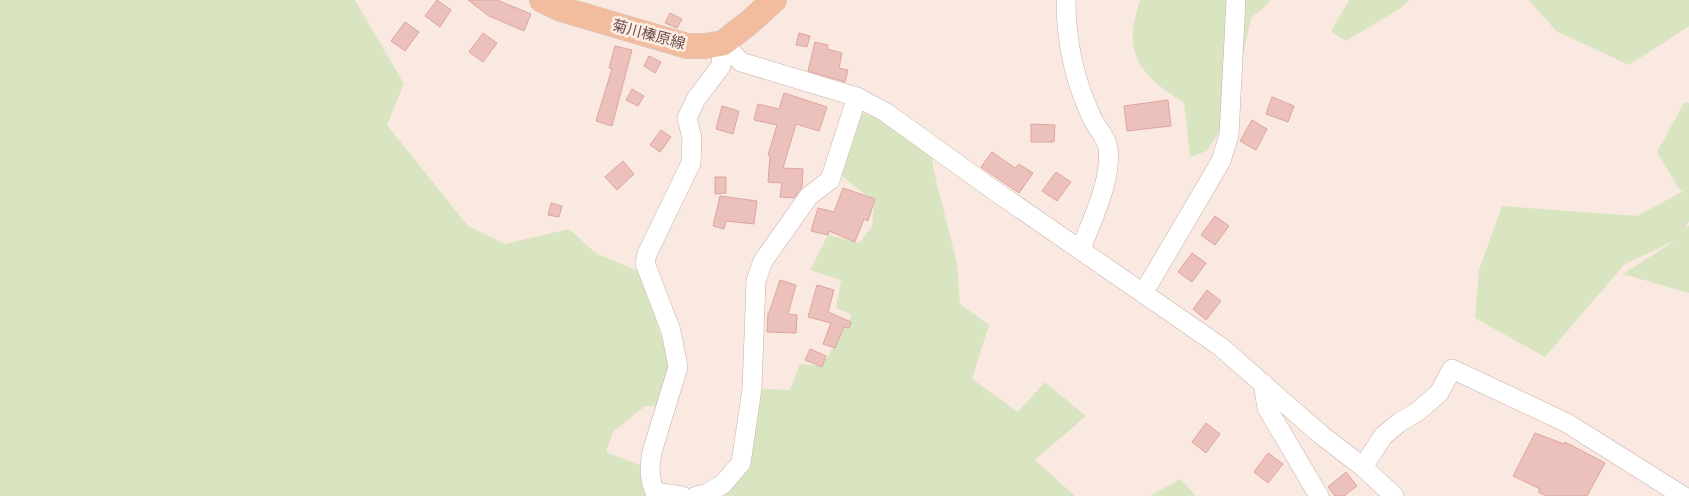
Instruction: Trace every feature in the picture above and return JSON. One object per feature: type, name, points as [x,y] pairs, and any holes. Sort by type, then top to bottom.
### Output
[{"type":"main road","name":"菊川榛原線","points":[[542,0],[561,9],[687,46],[705,46],[722,43]]},
{"type":"main road","points":[[722,43],[751,21],[774,0]]},
{"type":"street","points":[[1066,0],[1066,20],[1074,72],[1092,117],[1108,146],[1108,174],[1080,250]]},
{"type":"street","points":[[1144,292],[1221,160],[1230,135],[1236,0]]},
{"type":"street","points":[[722,43],[741,62],[857,97],[886,112],[1220,347],[1320,434],[1363,467],[1394,496]]},
{"type":"street","points":[[682,496],[656,494],[650,476],[649,466],[652,452],[678,367],[671,331],[645,263],[647,254],[691,163],[692,138],[687,118],[696,100],[721,66],[722,43]]},
{"type":"street","points":[[696,496],[706,494],[723,484],[741,463],[752,389],[756,281],[763,261],[808,196],[830,180],[857,97]]},
{"type":"street","points":[[1363,467],[1383,436],[1400,422],[1417,412],[1439,393],[1452,368],[1567,423],[1683,496]]},
{"type":"street","points":[[1263,383],[1267,408],[1319,496]]},
{"type":"green space","points":[[0,0],[355,0],[404,84],[387,125],[468,226],[505,244],[569,229],[597,254],[641,272],[671,368],[661,406],[645,406],[613,432],[606,452],[642,466],[651,496],[0,496]]},
{"type":"green space","points":[[1140,0],[1270,0],[1251,18],[1231,112],[1207,151],[1190,157],[1184,103],[1147,74],[1136,55],[1133,44],[1133,31]]},
{"type":"green space","points":[[1349,0],[1409,0],[1401,8],[1346,41],[1331,31]]},
{"type":"green space","points":[[1529,0],[1689,0],[1689,26],[1629,65],[1556,31]]},
{"type":"green space","points":[[1684,103],[1689,103],[1689,221],[1684,232],[1689,225],[1689,293],[1623,274],[1676,240],[1625,264],[1545,357],[1475,318],[1479,270],[1502,206],[1637,216],[1682,192],[1686,195],[1679,189],[1657,152]]},
{"type":"green space","points":[[860,112],[885,122],[932,155],[934,172],[957,263],[960,304],[989,325],[972,379],[1018,412],[1045,382],[1086,416],[1035,460],[1075,496],[725,496],[724,487],[759,389],[790,390],[800,364],[822,366],[852,315],[836,308],[841,280],[810,270],[828,235],[859,243],[872,227],[874,202],[840,174]]},
{"type":"green space","points":[[1180,479],[1196,496],[1150,496]]},
{"type":"building","points":[[437,0],[451,10],[440,27],[425,16]]},
{"type":"building","points":[[468,0],[497,0],[531,14],[524,31],[489,16]]},
{"type":"building","points":[[670,13],[682,19],[677,28],[665,23]]},
{"type":"building","points":[[405,22],[419,32],[405,51],[391,41]]},
{"type":"building","points":[[483,33],[497,43],[483,62],[469,52]]},
{"type":"building","points":[[799,33],[810,36],[807,47],[796,45]]},
{"type":"building","points":[[815,42],[828,45],[827,49],[842,53],[839,68],[848,70],[845,82],[808,71]]},
{"type":"building","points":[[615,46],[632,50],[612,126],[596,121],[612,69],[609,68]]},
{"type":"building","points":[[649,56],[661,62],[655,73],[644,66]]},
{"type":"building","points":[[632,89],[644,96],[638,106],[626,100]]},
{"type":"building","points":[[784,93],[827,107],[819,131],[796,124],[783,168],[803,169],[802,187],[794,198],[780,197],[782,183],[768,182],[770,156],[768,155],[777,125],[754,120],[758,104],[779,109]]},
{"type":"building","points":[[1272,97],[1294,106],[1288,122],[1266,114]]},
{"type":"building","points":[[1168,100],[1171,126],[1127,131],[1124,106]]},
{"type":"building","points":[[722,106],[739,111],[733,134],[716,129]]},
{"type":"building","points":[[1252,120],[1267,129],[1256,150],[1240,141]]},
{"type":"building","points":[[1031,124],[1055,125],[1054,142],[1031,142]]},
{"type":"building","points":[[661,130],[671,137],[660,152],[650,145]]},
{"type":"building","points":[[992,152],[1015,168],[1019,164],[1033,173],[1019,193],[981,167]]},
{"type":"building","points":[[623,161],[634,174],[617,190],[605,177]]},
{"type":"building","points":[[1056,172],[1071,182],[1057,201],[1042,191]]},
{"type":"building","points":[[715,177],[726,177],[726,193],[715,194]]},
{"type":"building","points":[[843,188],[875,199],[868,221],[864,219],[855,242],[829,231],[828,235],[811,231],[818,208],[834,212]]},
{"type":"building","points":[[720,196],[757,201],[754,224],[726,221],[724,229],[713,226]]},
{"type":"building","points":[[551,203],[562,206],[559,217],[548,215]]},
{"type":"building","points":[[1215,216],[1229,226],[1215,245],[1201,235]]},
{"type":"building","points":[[1192,253],[1206,263],[1192,282],[1178,272]]},
{"type":"building","points":[[780,280],[796,285],[788,314],[797,315],[796,333],[767,332],[768,313]]},
{"type":"building","points":[[817,285],[834,290],[828,312],[851,322],[849,328],[844,327],[835,348],[823,344],[831,323],[808,317]]},
{"type":"building","points":[[1207,290],[1221,301],[1206,320],[1193,309]]},
{"type":"building","points":[[810,349],[826,356],[822,367],[805,360]]},
{"type":"building","points":[[1206,423],[1220,434],[1206,453],[1192,442]]},
{"type":"building","points":[[1535,433],[1564,444],[1565,442],[1605,463],[1587,496],[1546,496],[1538,492],[1540,489],[1513,476]]},
{"type":"building","points":[[1268,453],[1283,464],[1268,483],[1254,472]]},
{"type":"building","points":[[1346,472],[1357,486],[1344,496],[1335,496],[1328,487]]}]
